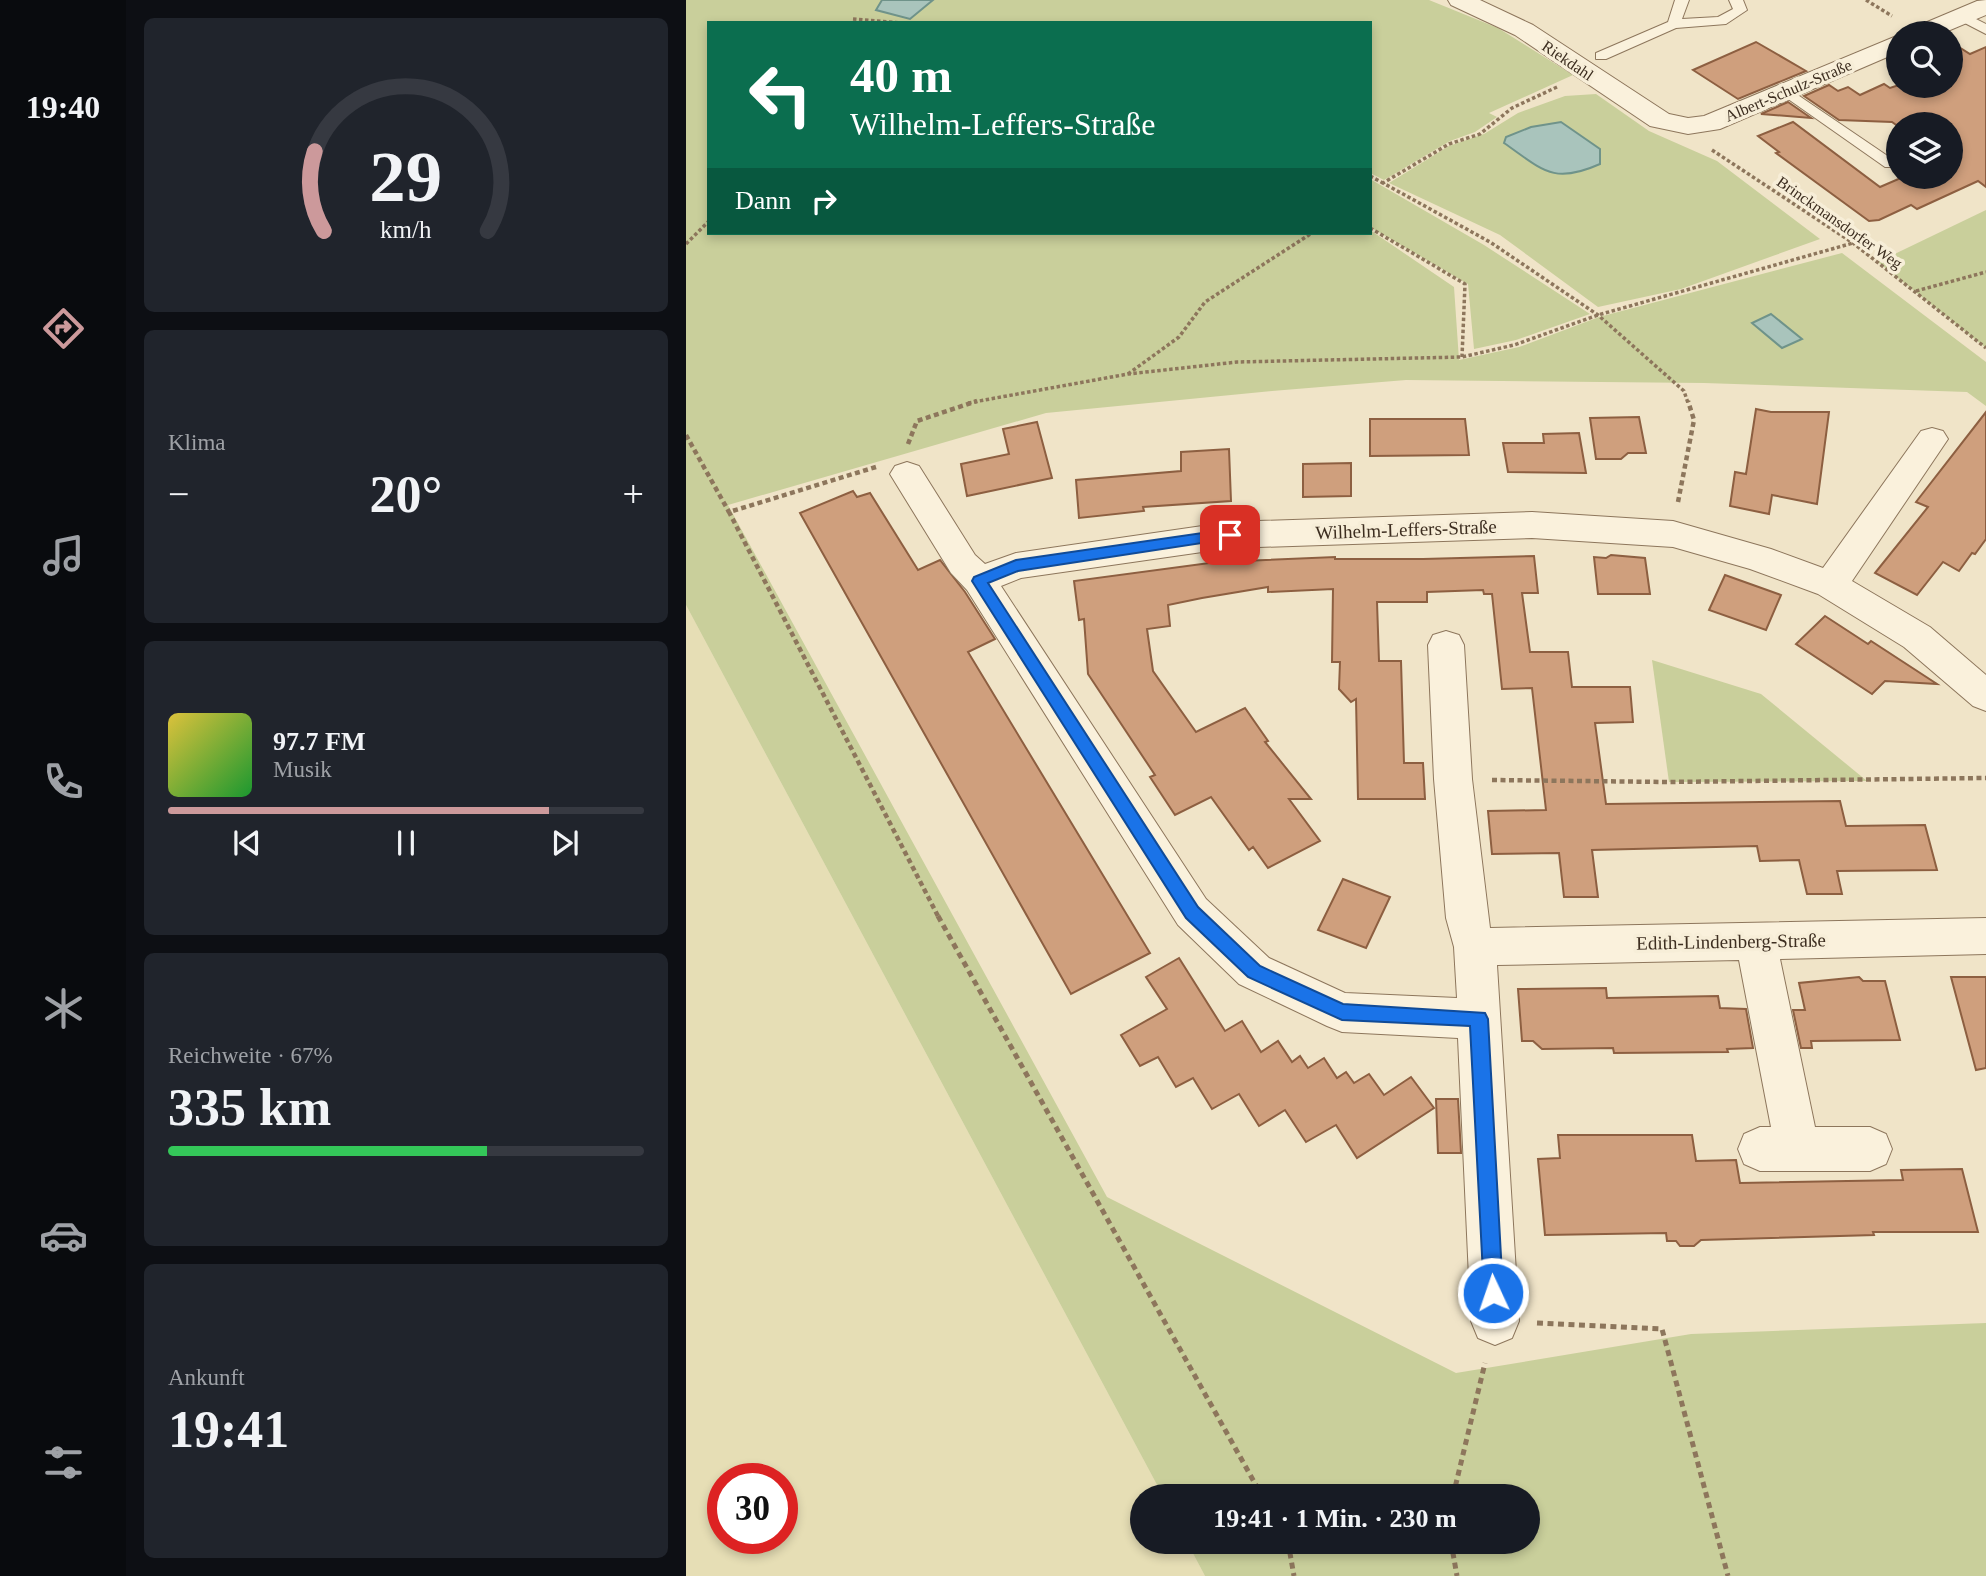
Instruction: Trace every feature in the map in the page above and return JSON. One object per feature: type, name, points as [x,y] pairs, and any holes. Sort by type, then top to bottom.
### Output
[{"type":"street","name":"Riekdahl","points":[[1460,0],[1594,64],[1660,120],[1674,125]]},
{"type":"street","points":[[1950,21],[1986,6]]},
{"type":"street","name":"Albert-Schulz-Straße","points":[[1674,125],[1710,123],[1886,49]]},
{"type":"street","points":[[1830,585],[1932,439]]},
{"type":"street","points":[[900,463],[963,564],[979,581],[1192,912],[1254,971],[1342,1012],[1479,1019]]},
{"type":"street","name":"Wilhelm-Leffers-Straße","points":[[979,581],[1016,566],[1230,535],[1532,525],[1672,534],[1759,558],[1830,585],[1917,637],[1986,696]]},
{"type":"street","points":[[1446,645],[1453,779],[1466,918],[1475,947],[1495,1321]]},
{"type":"street","name":"Edith-Lindenberg-Straße","points":[[1475,947],[1986,936]]},
{"type":"street","points":[[1756,940],[1778,1149],[1870,1149]]},
{"type":"lane","points":[[1674,24],[1682,0]]},
{"type":"lane","points":[[1594,64],[1674,24],[1721,21],[1741,10],[1736,0]]},
{"type":"lane","points":[[1962,16],[1986,30]]},
{"type":"lane","points":[[1786,91],[1886,161]]},
{"type":"path","points":[[853,19],[876,21]]},
{"type":"path","points":[[1383,183],[1449,144],[1480,134],[1512,108],[1594,64]]},
{"type":"path","name":"Brinckmansdorfer Weg","points":[[1674,125],[1853,243],[1986,348]]},
{"type":"path","points":[[1372,177],[1490,242],[1598,315],[1684,391],[1694,420],[1672,534]]},
{"type":"path","points":[[686,244],[707,223]]},
{"type":"path","points":[[1372,229],[1465,285],[1462,357]]},
{"type":"path","points":[[1128,374],[1179,337],[1205,302],[1309,235]]},
{"type":"path","points":[[729,512],[900,463],[917,421],[963,404],[1128,374],[1237,362],[1462,357],[1514,345],[1598,315],[1853,243]]},
{"type":"path","points":[[1916,291],[1986,272]]},
{"type":"path","points":[[686,435],[729,512],[937,915],[1255,1484]]},
{"type":"path","points":[[1453,779],[1669,782],[1986,778]]},
{"type":"path","points":[[1456,1484],[1495,1321],[1662,1329],[1728,1576]]},
{"type":"path","points":[[1289,1554],[1294,1576]]},
{"type":"path","points":[[1453,1554],[1457,1576]]},
{"type":"shaded area","points":[[686,605],[1157,1484],[1130,1484],[1130,1554],[1193,1554],[1205,1576],[686,1576]]},
{"type":"green space","points":[[686,0],[1429,0],[1498,28],[1573,75],[1489,113],[1497,117],[1475,132],[1450,141],[1384,180],[1372,174],[1372,21],[707,21],[707,235],[1372,235],[1372,231],[1454,287],[1459,360],[1519,347],[1599,317],[1842,253],[1986,362],[1986,406],[1967,392],[1704,383],[1406,380],[1046,413],[728,505],[1107,1197],[1456,1373],[1691,1334],[1986,1323],[1986,1576],[1205,1576],[1193,1554],[1540,1554],[1540,1484],[1157,1484],[686,605]]},
{"type":"green space","points":[[1596,94],[1649,131],[1717,161],[1820,239],[1681,289],[1598,307],[1500,235],[1389,183],[1449,146],[1484,134],[1518,113],[1565,96]]},
{"type":"green space","points":[[1372,180],[1484,245],[1590,314],[1516,340],[1474,349],[1468,284],[1372,228]]},
{"type":"green space","points":[[1986,210],[1986,348],[1878,262]]},
{"type":"green space","points":[[1652,660],[1761,694],[1867,781],[1669,782]]},
{"type":"water","points":[[882,0],[933,0],[910,19],[876,10]]},
{"type":"water","points":[[1561,122],[1600,149],[1600,164],[1559,174],[1539,167],[1504,143],[1506,137],[1531,127]]},
{"type":"water","points":[[1771,314],[1802,339],[1782,348],[1752,323]]},
{"type":"building","points":[[1756,42],[1806,71],[1738,99],[1693,70]]},
{"type":"building","points":[[1986,47],[1986,187],[1978,181],[1963,188],[1963,112],[1886,112],[1886,122],[1839,120],[1804,96],[1829,85],[1838,91],[1848,87],[1860,95],[1884,84],[1886,98],[1963,98],[1963,50],[1970,54]]},
{"type":"building","points":[[1788,102],[1811,118],[1761,114]]},
{"type":"building","points":[[1793,122],[1880,187],[1886,184],[1886,189],[1961,189],[1917,209],[1911,205],[1879,220],[1869,221],[1776,153],[1779,152],[1758,136]]},
{"type":"building","points":[[1756,409],[1771,412],[1829,412],[1817,504],[1772,495],[1769,514],[1730,506],[1735,472],[1746,474]]},
{"type":"building","points":[[1986,412],[1986,539],[1959,571],[1943,562],[1917,595],[1875,573],[1928,507],[1916,502]]},
{"type":"building","points":[[1639,417],[1646,453],[1628,453],[1621,459],[1596,459],[1590,418]]},
{"type":"building","points":[[1370,419],[1465,419],[1469,455],[1370,456]]},
{"type":"building","points":[[1037,422],[1052,478],[967,496],[961,464],[1009,454],[1003,429]]},
{"type":"building","points":[[1579,433],[1586,473],[1508,472],[1503,443],[1544,443],[1543,434]]},
{"type":"building","points":[[1229,449],[1231,501],[1143,507],[1144,511],[1079,518],[1076,480],[1181,471],[1181,452]]},
{"type":"building","points":[[1351,463],[1351,496],[1303,497],[1303,464]]},
{"type":"building","points":[[853,491],[857,497],[870,493],[918,570],[940,560],[965,592],[995,639],[968,652],[1150,953],[1071,994],[800,513]]},
{"type":"building","points":[[1611,555],[1645,558],[1650,594],[1598,594],[1594,557],[1606,558]]},
{"type":"building","points":[[1534,556],[1538,593],[1522,593],[1530,652],[1568,652],[1572,687],[1630,687],[1633,722],[1595,723],[1606,804],[1840,801],[1846,826],[1925,825],[1937,870],[1837,871],[1842,894],[1807,894],[1799,860],[1760,861],[1757,846],[1592,850],[1598,897],[1564,897],[1559,853],[1492,854],[1488,811],[1546,810],[1532,688],[1502,689],[1492,594],[1484,594],[1483,590],[1427,592],[1427,602],[1377,602],[1379,661],[1401,661],[1404,763],[1423,763],[1425,799],[1358,799],[1356,699],[1351,702],[1339,689],[1340,662],[1332,662],[1333,589],[1268,592],[1268,587],[1168,605],[1170,626],[1147,629],[1153,671],[1196,732],[1245,708],[1268,741],[1265,742],[1311,799],[1289,799],[1320,841],[1268,868],[1253,847],[1249,850],[1211,797],[1175,815],[1150,777],[1155,775],[1088,674],[1084,619],[1079,620],[1074,581],[1217,562],[1335,557],[1423,559]]},
{"type":"building","points":[[1725,575],[1781,595],[1766,630],[1709,610]]},
{"type":"building","points":[[1825,616],[1868,644],[1871,641],[1937,684],[1885,681],[1872,694],[1796,644]]},
{"type":"building","points":[[1343,879],[1390,897],[1366,948],[1318,930]]},
{"type":"building","points":[[1179,958],[1225,1031],[1242,1021],[1261,1052],[1278,1041],[1292,1062],[1300,1056],[1308,1068],[1324,1058],[1337,1078],[1346,1072],[1354,1083],[1369,1074],[1384,1095],[1411,1077],[1434,1108],[1357,1158],[1336,1125],[1306,1142],[1285,1110],[1259,1126],[1239,1094],[1212,1109],[1193,1078],[1176,1087],[1158,1057],[1140,1066],[1121,1035],[1167,1009],[1146,977]]},
{"type":"building","points":[[1859,977],[1863,981],[1885,981],[1900,1040],[1811,1041],[1812,1048],[1801,1048],[1793,1010],[1805,1010],[1799,983]]},
{"type":"building","points":[[1951,977],[1986,977],[1986,1068],[1976,1070]]},
{"type":"building","points":[[1606,988],[1607,998],[1718,996],[1720,1008],[1746,1009],[1753,1048],[1727,1049],[1728,1052],[1614,1053],[1613,1048],[1542,1049],[1533,1041],[1522,1041],[1518,989]]},
{"type":"building","points":[[1436,1099],[1458,1099],[1461,1153],[1438,1153]]},
{"type":"building","points":[[1558,1135],[1692,1135],[1696,1161],[1736,1160],[1740,1183],[1903,1180],[1901,1170],[1962,1169],[1978,1232],[1873,1232],[1874,1235],[1701,1240],[1694,1246],[1680,1246],[1676,1241],[1667,1241],[1666,1233],[1545,1235],[1538,1159],[1560,1158]]},
{"type":"route","points":[[1230,535],[1016,566],[979,581],[1192,912],[1254,971],[1342,1012],[1479,1019],[1493,1293]]}]
